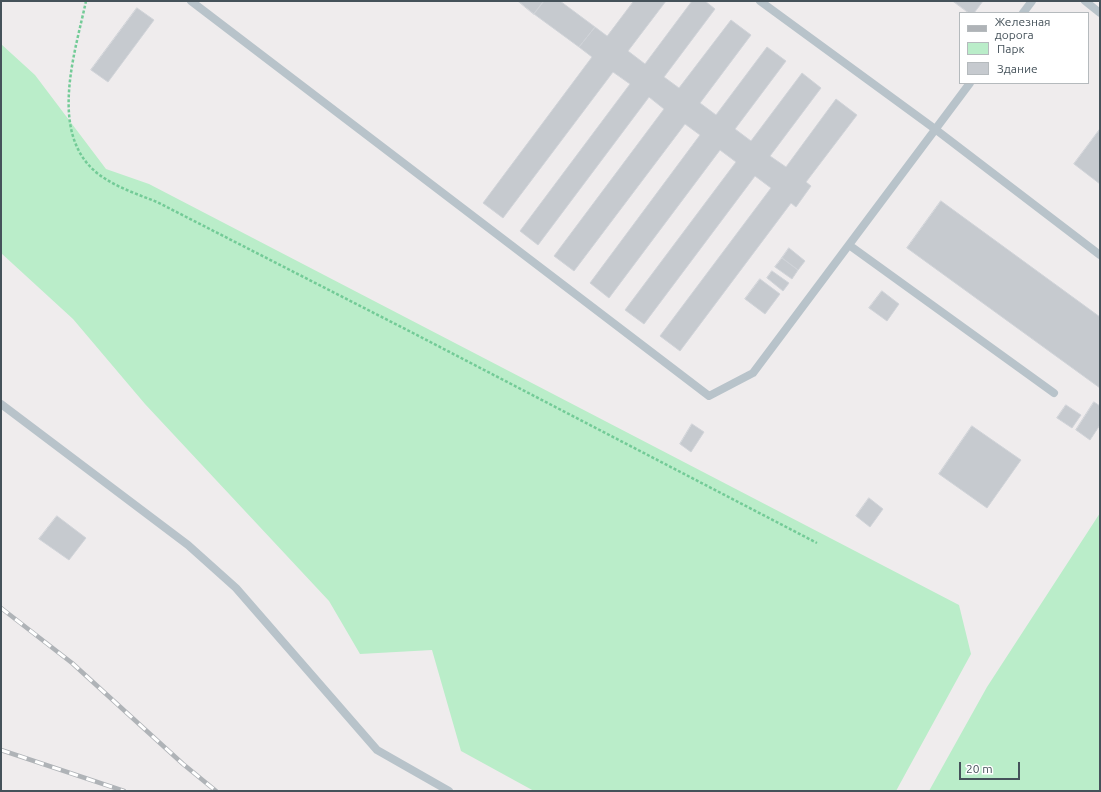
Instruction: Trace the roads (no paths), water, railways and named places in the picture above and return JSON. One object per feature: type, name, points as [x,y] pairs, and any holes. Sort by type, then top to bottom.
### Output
[{"type":"lane","points":[[191,1],[709,396],[753,373],[969,84]]},
{"type":"lane","points":[[760,1],[935,129],[1100,255]]},
{"type":"lane","points":[[1024,12],[1032,1]]},
{"type":"lane","points":[[1084,1],[1100,13]]},
{"type":"lane","points":[[849,245],[1054,393]]},
{"type":"lane","points":[[1,404],[188,545],[236,588],[377,750],[449,791]]},
{"type":"railway","points":[[1,608],[72,663],[183,764],[216,791]]},
{"type":"railway","points":[[1,750],[124,791]]}]
